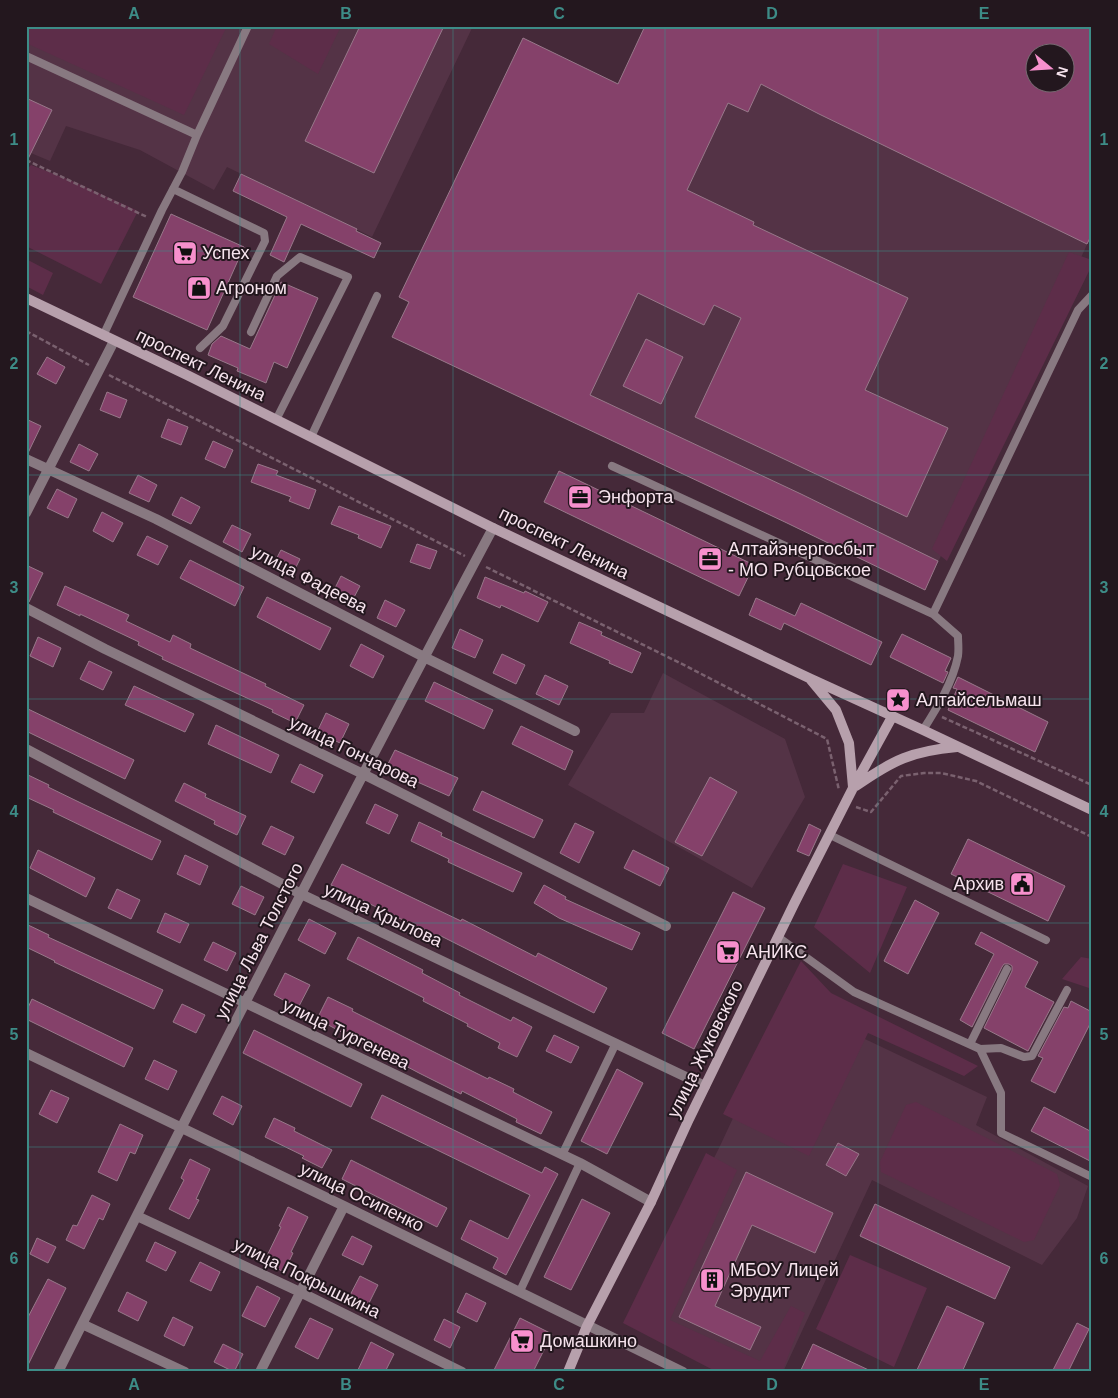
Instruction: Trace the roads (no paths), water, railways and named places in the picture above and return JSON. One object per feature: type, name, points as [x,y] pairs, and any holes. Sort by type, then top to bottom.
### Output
[{"type":"street","name":"проспект Ленина","points":[[26,298],[189,376],[493,528],[1092,810]]},
{"type":"street","points":[[26,513],[114,341]]},
{"type":"street","name":"улица Фадеева","points":[[26,459],[156,520],[424,657],[575,731]]},
{"type":"street","name":"улица Льва Толстого","points":[[58,1372],[301,894],[493,528]]},
{"type":"street","name":"улица Гончарова","points":[[26,608],[105,649],[363,774],[666,926]]},
{"type":"street","points":[[809,678],[836,710],[849,743],[853,788]]},
{"type":"street","name":"улица Жуковского","points":[[568,1372],[587,1326],[651,1202],[778,937],[853,788],[892,717]]},
{"type":"street","points":[[853,788],[882,767],[913,754],[932,749],[959,746]]},
{"type":"street","name":"улица Крылова","points":[[26,749],[301,894],[705,1086]]},
{"type":"street","name":"улица Тургенева","points":[[26,898],[580,1163],[651,1202]]},
{"type":"street","name":"улица Осипенко","points":[[26,1053],[520,1291],[587,1326],[683,1372]]},
{"type":"street","points":[[260,1372],[344,1206]]},
{"type":"street","name":"улица Покрышкина","points":[[137,1216],[300,1292],[462,1372]]},
{"type":"street","points":[[82,1324],[185,1372]]},
{"type":"lane","points":[[103,336],[248,26]]},
{"type":"lane","points":[[26,56],[197,135]]},
{"type":"lane","points":[[173,189],[264,233],[265,241],[223,326],[200,348]]},
{"type":"lane","points":[[251,332],[277,276],[300,257],[348,278],[276,420]]},
{"type":"lane","points":[[933,614],[1078,310],[1092,295]]},
{"type":"lane","points":[[311,438],[377,296]]},
{"type":"lane","points":[[612,466],[933,614],[958,636],[958,655],[950,681],[923,730]]},
{"type":"lane","points":[[830,835],[1046,940]]},
{"type":"lane","points":[[778,937],[854,992],[980,1049],[1001,1048],[1024,1057],[1032,1056],[1067,990]]},
{"type":"lane","points":[[970,1044],[1007,969]]},
{"type":"lane","points":[[562,1155],[616,1044]]},
{"type":"lane","points":[[980,1049],[1000,1093],[1001,1133],[1092,1177]]},
{"type":"lane","points":[[520,1291],[580,1163]]},
{"type":"place","name":"Успех","points":[[185,253]]},
{"type":"place","name":"Агроном","points":[[199,288]]},
{"type":"place","name":"Энфорта","points":[[580,497]]},
{"type":"place","name":"Алтайэнергосбыт - МО Рубцовское","points":[[710,559]]},
{"type":"place","name":"Алтайсельмаш","points":[[898,700]]},
{"type":"place","name":"Архив","points":[[1022,884]]},
{"type":"place","name":"АНИКС","points":[[728,952]]},
{"type":"place","name":"МБОУ Лицей Эрудит","points":[[712,1280]]},
{"type":"place","name":"Домашкино","points":[[522,1341]]}]
